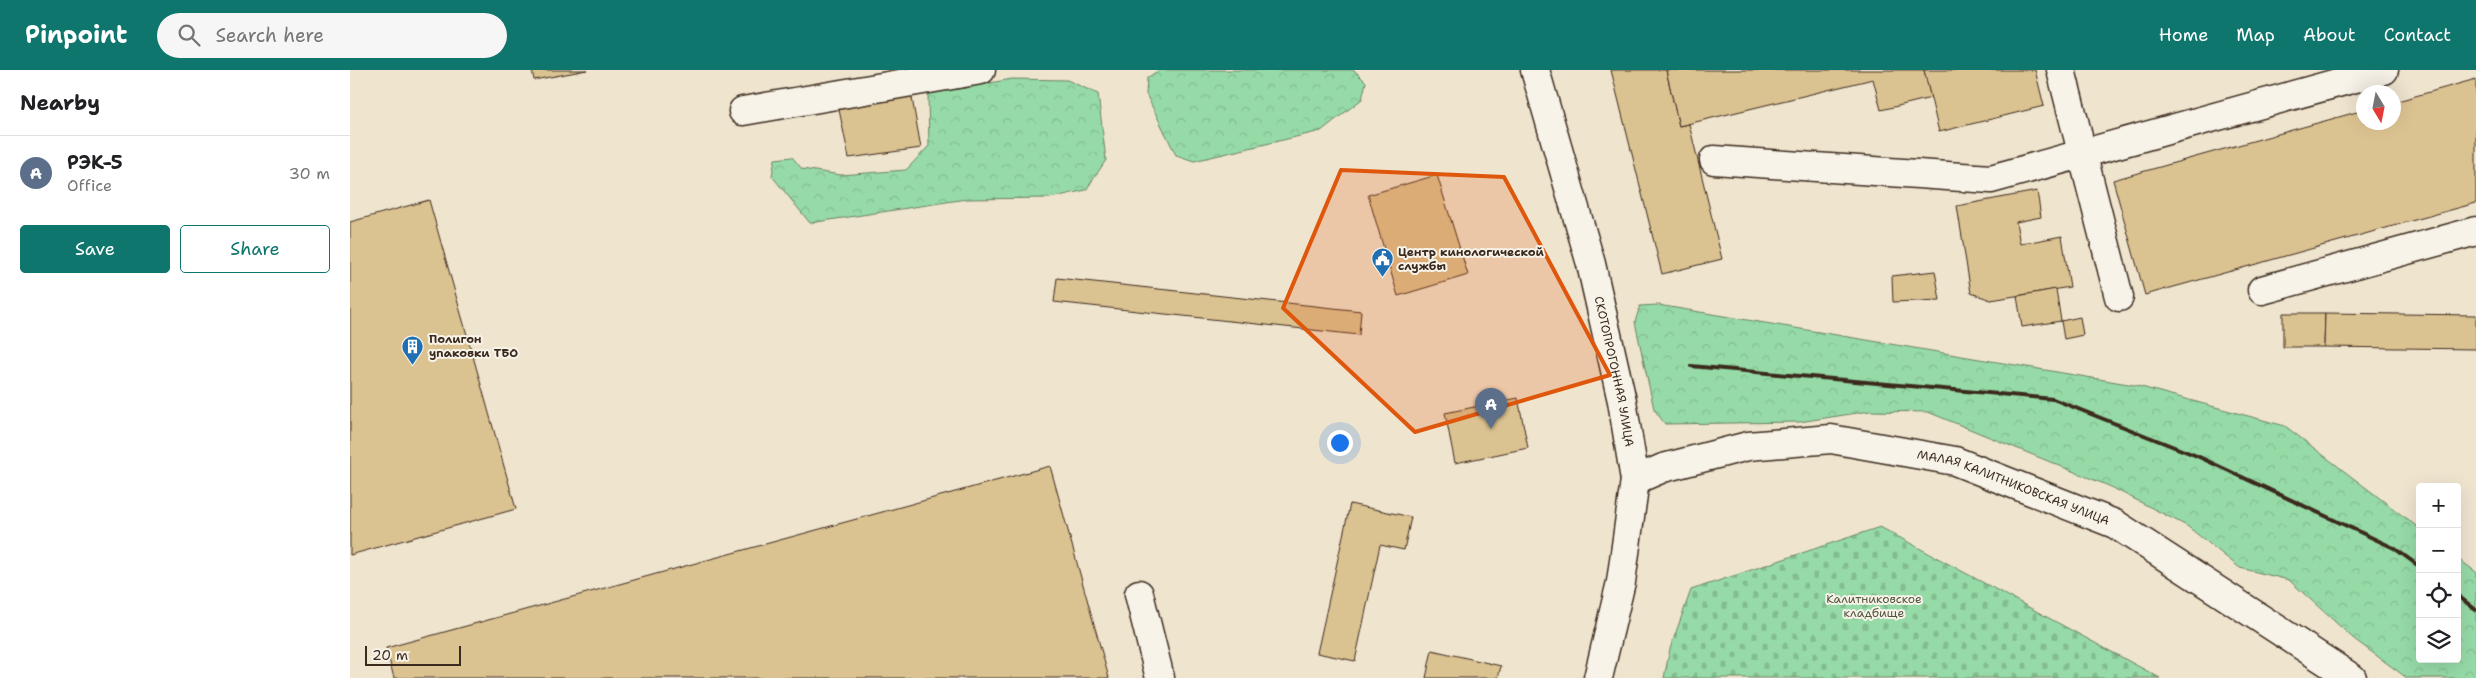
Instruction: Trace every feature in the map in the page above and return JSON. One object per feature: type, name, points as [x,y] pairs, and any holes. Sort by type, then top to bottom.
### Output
[{"type":"street","points":[[743,111],[981,70]]},
{"type":"street","name":"СКОТОПРОГОННАЯ УЛИЦА","points":[[1535,70],[1591,264],[1622,401],[1635,480],[1621,582],[1598,678]]},
{"type":"street","points":[[2061,70],[2119,297]]},
{"type":"street","points":[[1714,160],[1991,179],[2384,70]]},
{"type":"street","points":[[2262,290],[2476,231]]},
{"type":"street","name":"МАЛАЯ КАЛИТНИКОВСКАЯ УЛИЦА","points":[[1635,480],[1662,468],[1748,446],[1831,439],[1955,461],[2115,524],[2352,678]]},
{"type":"street","points":[[1138,594],[1160,678]]},
{"type":"highlighted area","points":[[1341,170],[1504,177],[1610,375],[1415,432],[1283,308]]},
{"type":"green space","points":[[1159,70],[1354,70],[1366,82],[1362,99],[1321,131],[1194,161],[1176,155],[1146,94],[1147,78]]},
{"type":"green space","points":[[1012,79],[1067,80],[1098,94],[1106,160],[1086,190],[1050,198],[966,199],[810,223],[772,176],[775,159],[792,157],[802,169],[841,175],[906,170],[929,146],[928,94]]},
{"type":"green space","points":[[1658,305],[2134,385],[2285,426],[2416,526],[2416,663],[2461,663],[2461,561],[2476,572],[2476,678],[2407,678],[2354,639],[2289,580],[2240,568],[2187,526],[2109,486],[1928,412],[1870,411],[1799,422],[1665,424],[1654,409],[1635,322],[1640,306]]},
{"type":"green space","name":"Калитниковское кладбище","points":[[1880,527],[2160,678],[1664,678],[1670,649],[1691,590]]},
{"type":"building","points":[[532,70],[587,70],[534,80]]},
{"type":"building","points":[[1611,70],[1666,70],[1679,126],[1689,124],[1722,259],[1662,274]]},
{"type":"building","points":[[1666,70],[1924,70],[1931,98],[1881,110],[1873,79],[1679,126]]},
{"type":"building","points":[[1924,70],[2035,70],[2044,106],[1939,132]]},
{"type":"building","points":[[2476,79],[2476,203],[2145,295],[2113,180],[2356,112],[2356,130],[2401,130],[2401,100]]},
{"type":"building","points":[[910,87],[921,148],[849,158],[837,100]]},
{"type":"building","points":[[1437,175],[1468,275],[1398,296],[1368,195]]},
{"type":"building","points":[[2037,191],[2041,217],[2016,222],[2020,244],[2062,236],[2070,287],[1991,300],[1971,293],[1957,206]]},
{"type":"building","name":"Полигон упаковки ТБО","points":[[429,200],[516,509],[350,555],[350,222]]},
{"type":"building","points":[[1935,271],[1940,300],[1893,302],[1892,276]]},
{"type":"building","points":[[1057,278],[1361,311],[1359,335],[1054,302]]},
{"type":"building","points":[[2056,289],[2061,321],[2022,327],[2017,296]]},
{"type":"building","points":[[2283,313],[2325,313],[2324,347],[2283,347]]},
{"type":"building","points":[[2325,313],[2476,315],[2476,349],[2324,347]]},
{"type":"building","points":[[2080,317],[2083,335],[2064,339],[2061,321]]},
{"type":"building","points":[[1518,398],[1528,448],[1455,463],[1445,413]]},
{"type":"building","points":[[1050,466],[1109,678],[394,678],[386,648]]},
{"type":"building","points":[[1350,504],[1411,517],[1404,550],[1380,545],[1355,661],[1317,653]]},
{"type":"building","points":[[1432,650],[1501,666],[1498,678],[1426,678]]},
{"type":"railway","points":[[1691,366],[2053,399],[2197,456],[2394,548],[2416,564]]},
{"type":"railway","points":[[2461,598],[2476,610]]},
{"type":"place","name":"Центр кинологической службы","points":[[1382,278]]},
{"type":"place","name":"Полигон упаковки ТБО","points":[[413,365]]},
{"type":"place","name":"РЭК-5","points":[[1491,429]]}]
